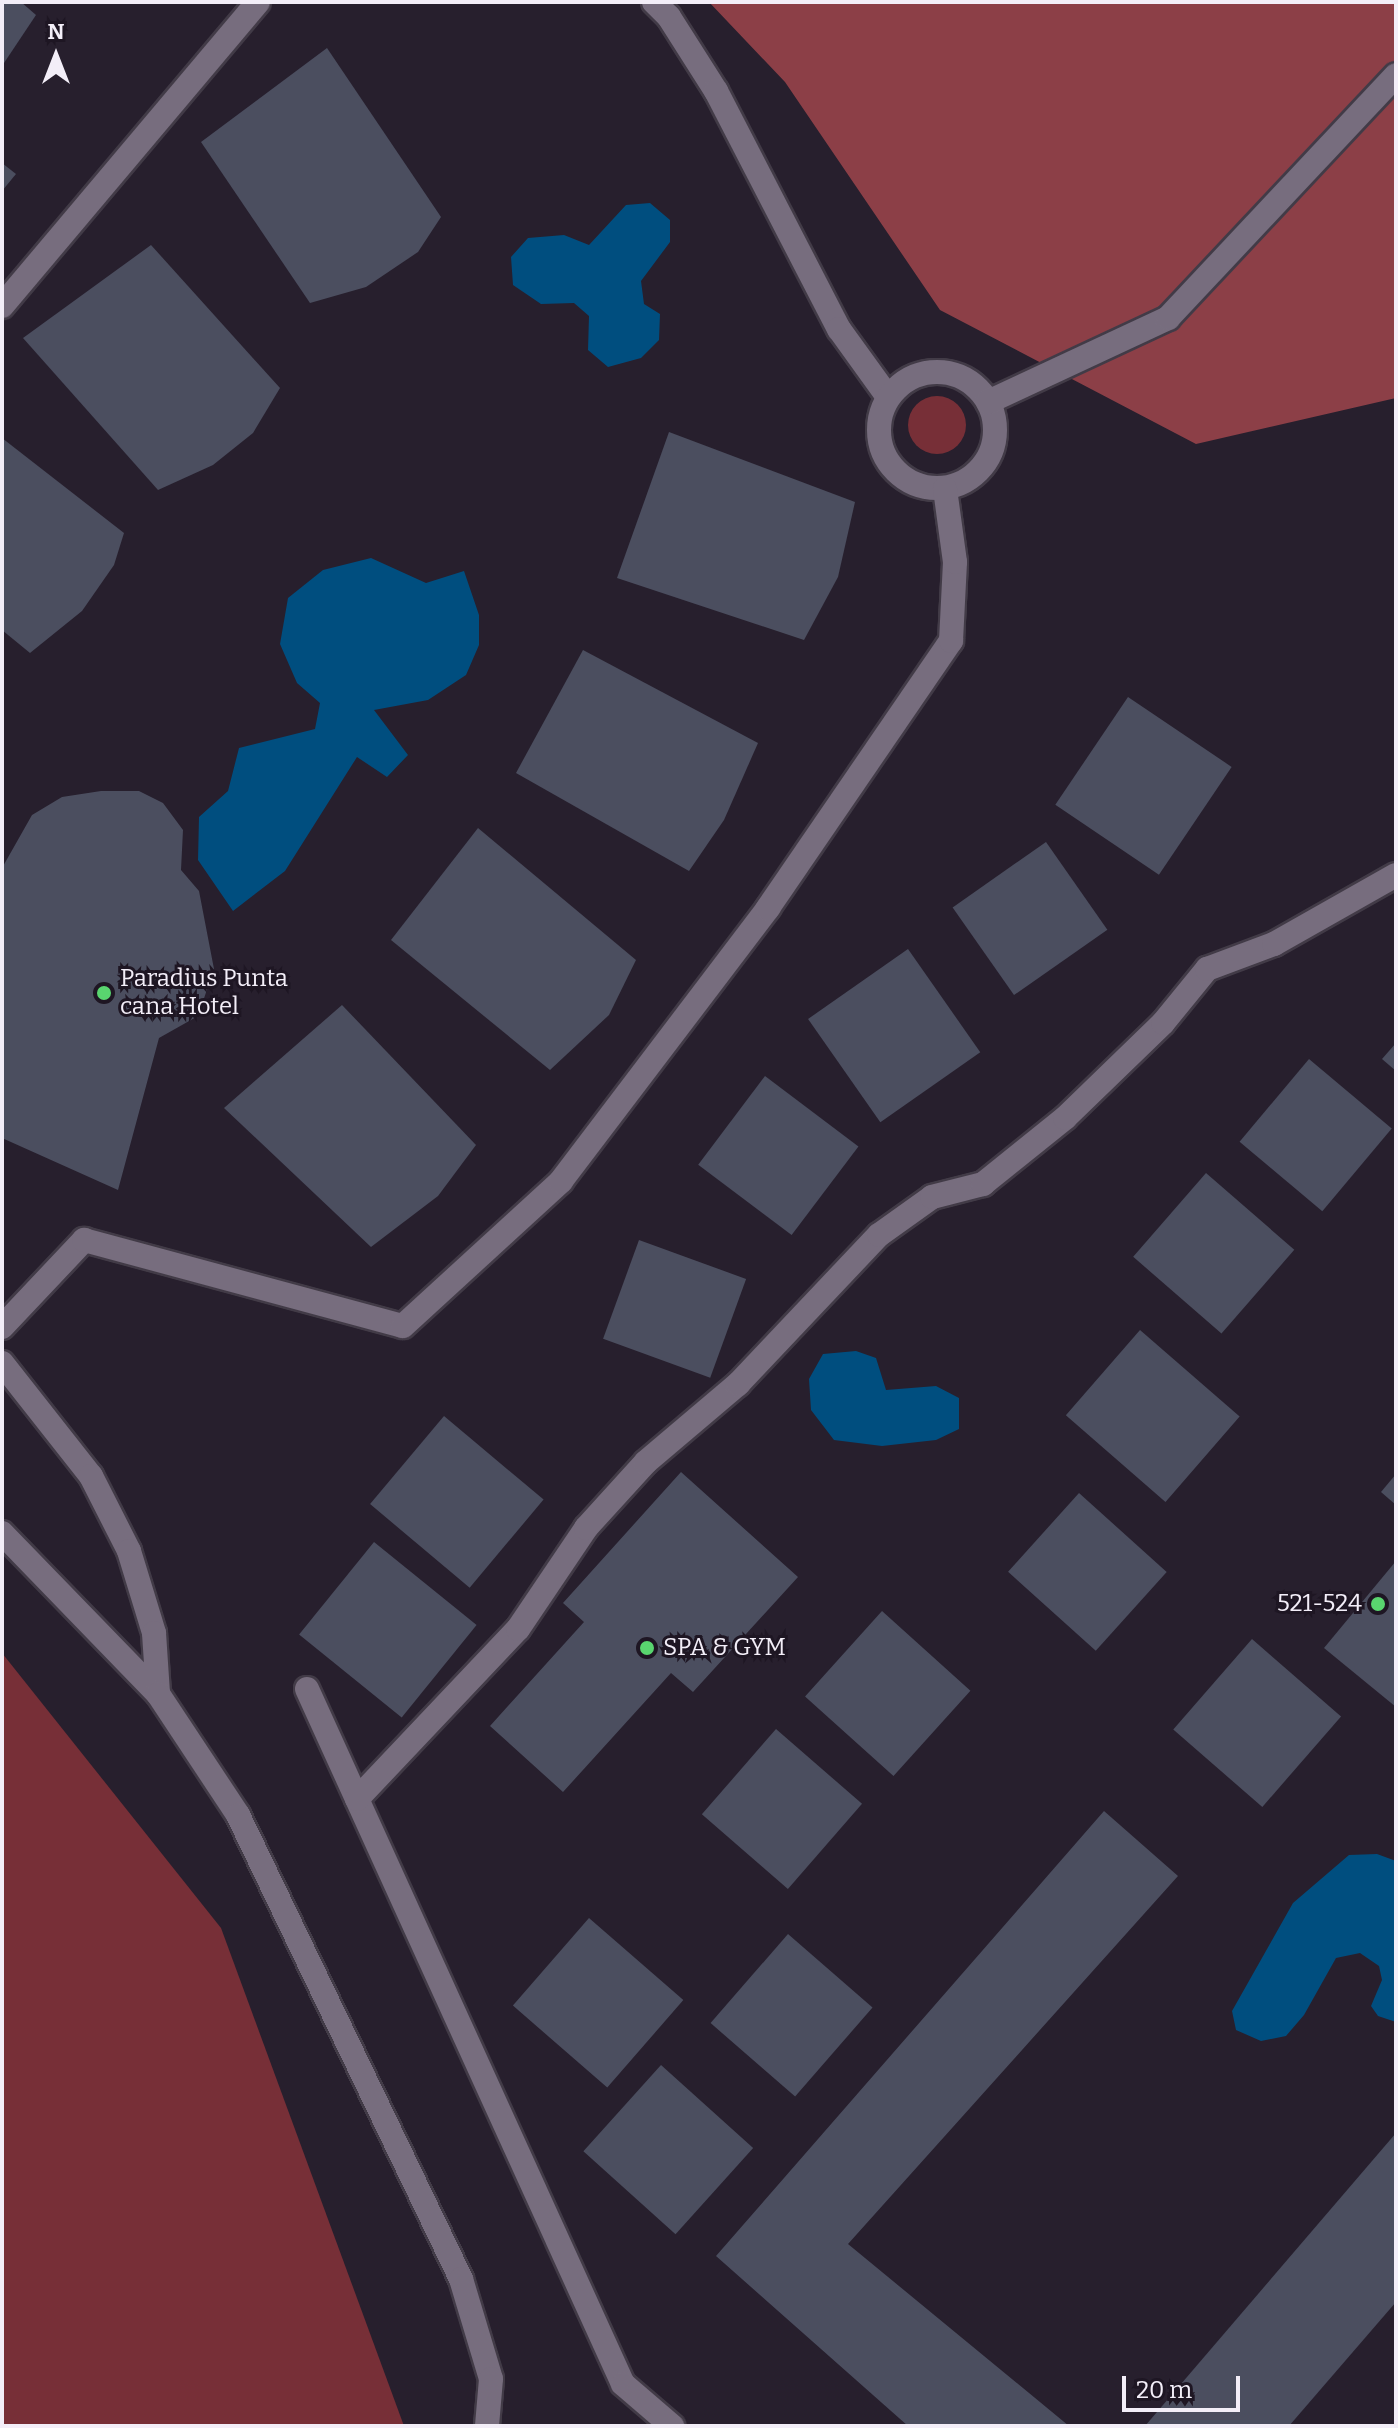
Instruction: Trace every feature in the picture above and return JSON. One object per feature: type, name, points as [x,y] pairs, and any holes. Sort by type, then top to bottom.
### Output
[{"type":"street","points":[[2,306],[258,2]]},
{"type":"street","points":[[654,2],[669,17],[716,91],[839,329],[888,397]]},
{"type":"street","points":[[988,402],[1168,318],[1396,75]]},
{"type":"street","points":[[939,372],[959,376],[988,402],[995,420],[989,457],[963,483],[945,489],[908,482],[883,454],[878,425],[888,397],[919,374],[939,372]]},
{"type":"street","points":[[2,1327],[84,1240],[403,1326],[561,1181],[768,908],[951,641],[955,562],[945,489]]},
{"type":"street","points":[[357,1799],[518,1629],[586,1528],[646,1462],[738,1384],[879,1235],[932,1197],[983,1184],[1053,1128],[1163,1023],[1207,969],[1274,944],[1396,875]]},
{"type":"street","points":[[2,1363],[91,1476],[129,1551],[154,1633],[158,1694]]},
{"type":"street","points":[[2,1533],[158,1694],[238,1815],[461,2279],[491,2379],[487,2426]]},
{"type":"street","points":[[307,1689],[623,2384],[672,2426]]},
{"type":"shaded area","points":[[709,2],[1396,2],[1396,398],[1196,444],[940,310],[785,82]]},
{"type":"shaded area","points":[[937,396],[958,404],[966,425],[958,446],[937,454],[916,446],[908,425],[916,404]]},
{"type":"shaded area","points":[[2,1653],[221,1928],[404,2426],[2,2426]]},
{"type":"water","points":[[650,203],[670,220],[670,242],[641,281],[644,304],[660,314],[659,340],[641,358],[608,367],[588,350],[589,316],[574,303],[541,304],[513,285],[511,257],[528,238],[564,235],[589,245],[626,205]]},
{"type":"water","points":[[371,558],[426,583],[464,571],[479,615],[479,645],[466,675],[428,700],[374,710],[408,755],[387,777],[357,757],[285,871],[233,911],[198,860],[199,817],[228,791],[239,748],[315,729],[320,703],[297,683],[280,644],[288,598],[323,570]]},
{"type":"water","points":[[856,1351],[876,1358],[886,1390],[936,1386],[959,1398],[959,1429],[936,1440],[882,1446],[834,1440],[811,1410],[809,1379],[823,1354]]},
{"type":"water","points":[[1377,1854],[1396,1861],[1396,2022],[1378,2016],[1371,2006],[1382,1980],[1379,1966],[1360,1953],[1336,1958],[1304,2015],[1286,2036],[1261,2041],[1236,2030],[1232,2011],[1293,1903],[1349,1855]]},
{"type":"building","points":[[2,2],[21,2],[36,15],[2,66]]},
{"type":"building","points":[[327,48],[441,217],[418,252],[366,287],[310,303],[201,142]]},
{"type":"building","points":[[2,163],[16,174],[2,191]]},
{"type":"building","points":[[151,245],[280,388],[253,433],[213,465],[158,490],[23,338]]},
{"type":"building","points":[[669,432],[855,502],[838,577],[804,640],[617,578]]},
{"type":"building","points":[[2,438],[124,533],[114,565],[82,611],[30,653],[2,630]]},
{"type":"building","points":[[583,650],[758,743],[724,820],[689,871],[516,773]]},
{"type":"building","points":[[1128,697],[1232,767],[1159,875],[1055,805]]},
{"type":"building","name":"Paradius Punta cana Hotel","points":[[101,791],[139,791],[163,803],[183,830],[181,870],[199,891],[214,969],[198,1016],[159,1038],[118,1190],[2,1138],[2,868],[32,815],[62,797]]},
{"type":"building","points":[[478,828],[636,960],[609,1015],[550,1070],[391,940]]},
{"type":"building","points":[[1046,842],[1107,930],[1014,995],[953,907]]},
{"type":"building","points":[[908,949],[980,1052],[880,1122],[808,1019]]},
{"type":"building","points":[[342,1005],[476,1145],[438,1196],[371,1247],[224,1108]]},
{"type":"building","points":[[1396,1043],[1396,1071],[1382,1059]]},
{"type":"building","points":[[1309,1059],[1392,1128],[1322,1211],[1240,1142]]},
{"type":"building","points":[[765,1076],[858,1146],[792,1235],[698,1165]]},
{"type":"building","points":[[1206,1173],[1294,1250],[1221,1334],[1133,1257]]},
{"type":"building","points":[[639,1240],[746,1279],[710,1378],[603,1339]]},
{"type":"building","points":[[1140,1330],[1240,1417],[1165,1502],[1066,1415]]},
{"type":"building","points":[[444,1416],[544,1500],[470,1588],[370,1504]]},
{"type":"building","name":"SPA & GYM","points":[[681,1472],[798,1577],[693,1692],[671,1673],[563,1792],[490,1726],[584,1622],[563,1603]]},
{"type":"building","points":[[1396,1474],[1396,1505],[1381,1492]]},
{"type":"building","points":[[1079,1493],[1167,1572],[1096,1651],[1008,1572]]},
{"type":"building","points":[[374,1542],[477,1625],[402,1718],[299,1634]]},
{"type":"building","name":"521-524","points":[[1396,1561],[1396,1707],[1324,1648]]},
{"type":"building","points":[[882,1611],[970,1691],[893,1776],[805,1696]]},
{"type":"building","points":[[1252,1639],[1341,1716],[1262,1807],[1173,1730]]},
{"type":"building","points":[[776,1729],[862,1804],[788,1889],[702,1814]]},
{"type":"building","points":[[1104,1811],[1178,1876],[848,2244],[1069,2426],[908,2426],[716,2256]]},
{"type":"building","points":[[589,1918],[683,2000],[607,2088],[513,2006]]},
{"type":"building","points":[[788,1934],[873,2007],[795,2097],[711,2023]]},
{"type":"building","points":[[661,2065],[753,2148],[676,2234],[583,2151]]},
{"type":"building","points":[[1396,2133],[1396,2302],[1289,2426],[1145,2426]]},
{"type":"place","name":"Paradius Punta cana Hotel","points":[[104,993]]},
{"type":"place","name":"521-524","points":[[1378,1604]]},
{"type":"place","name":"SPA & GYM","points":[[647,1648]]}]
